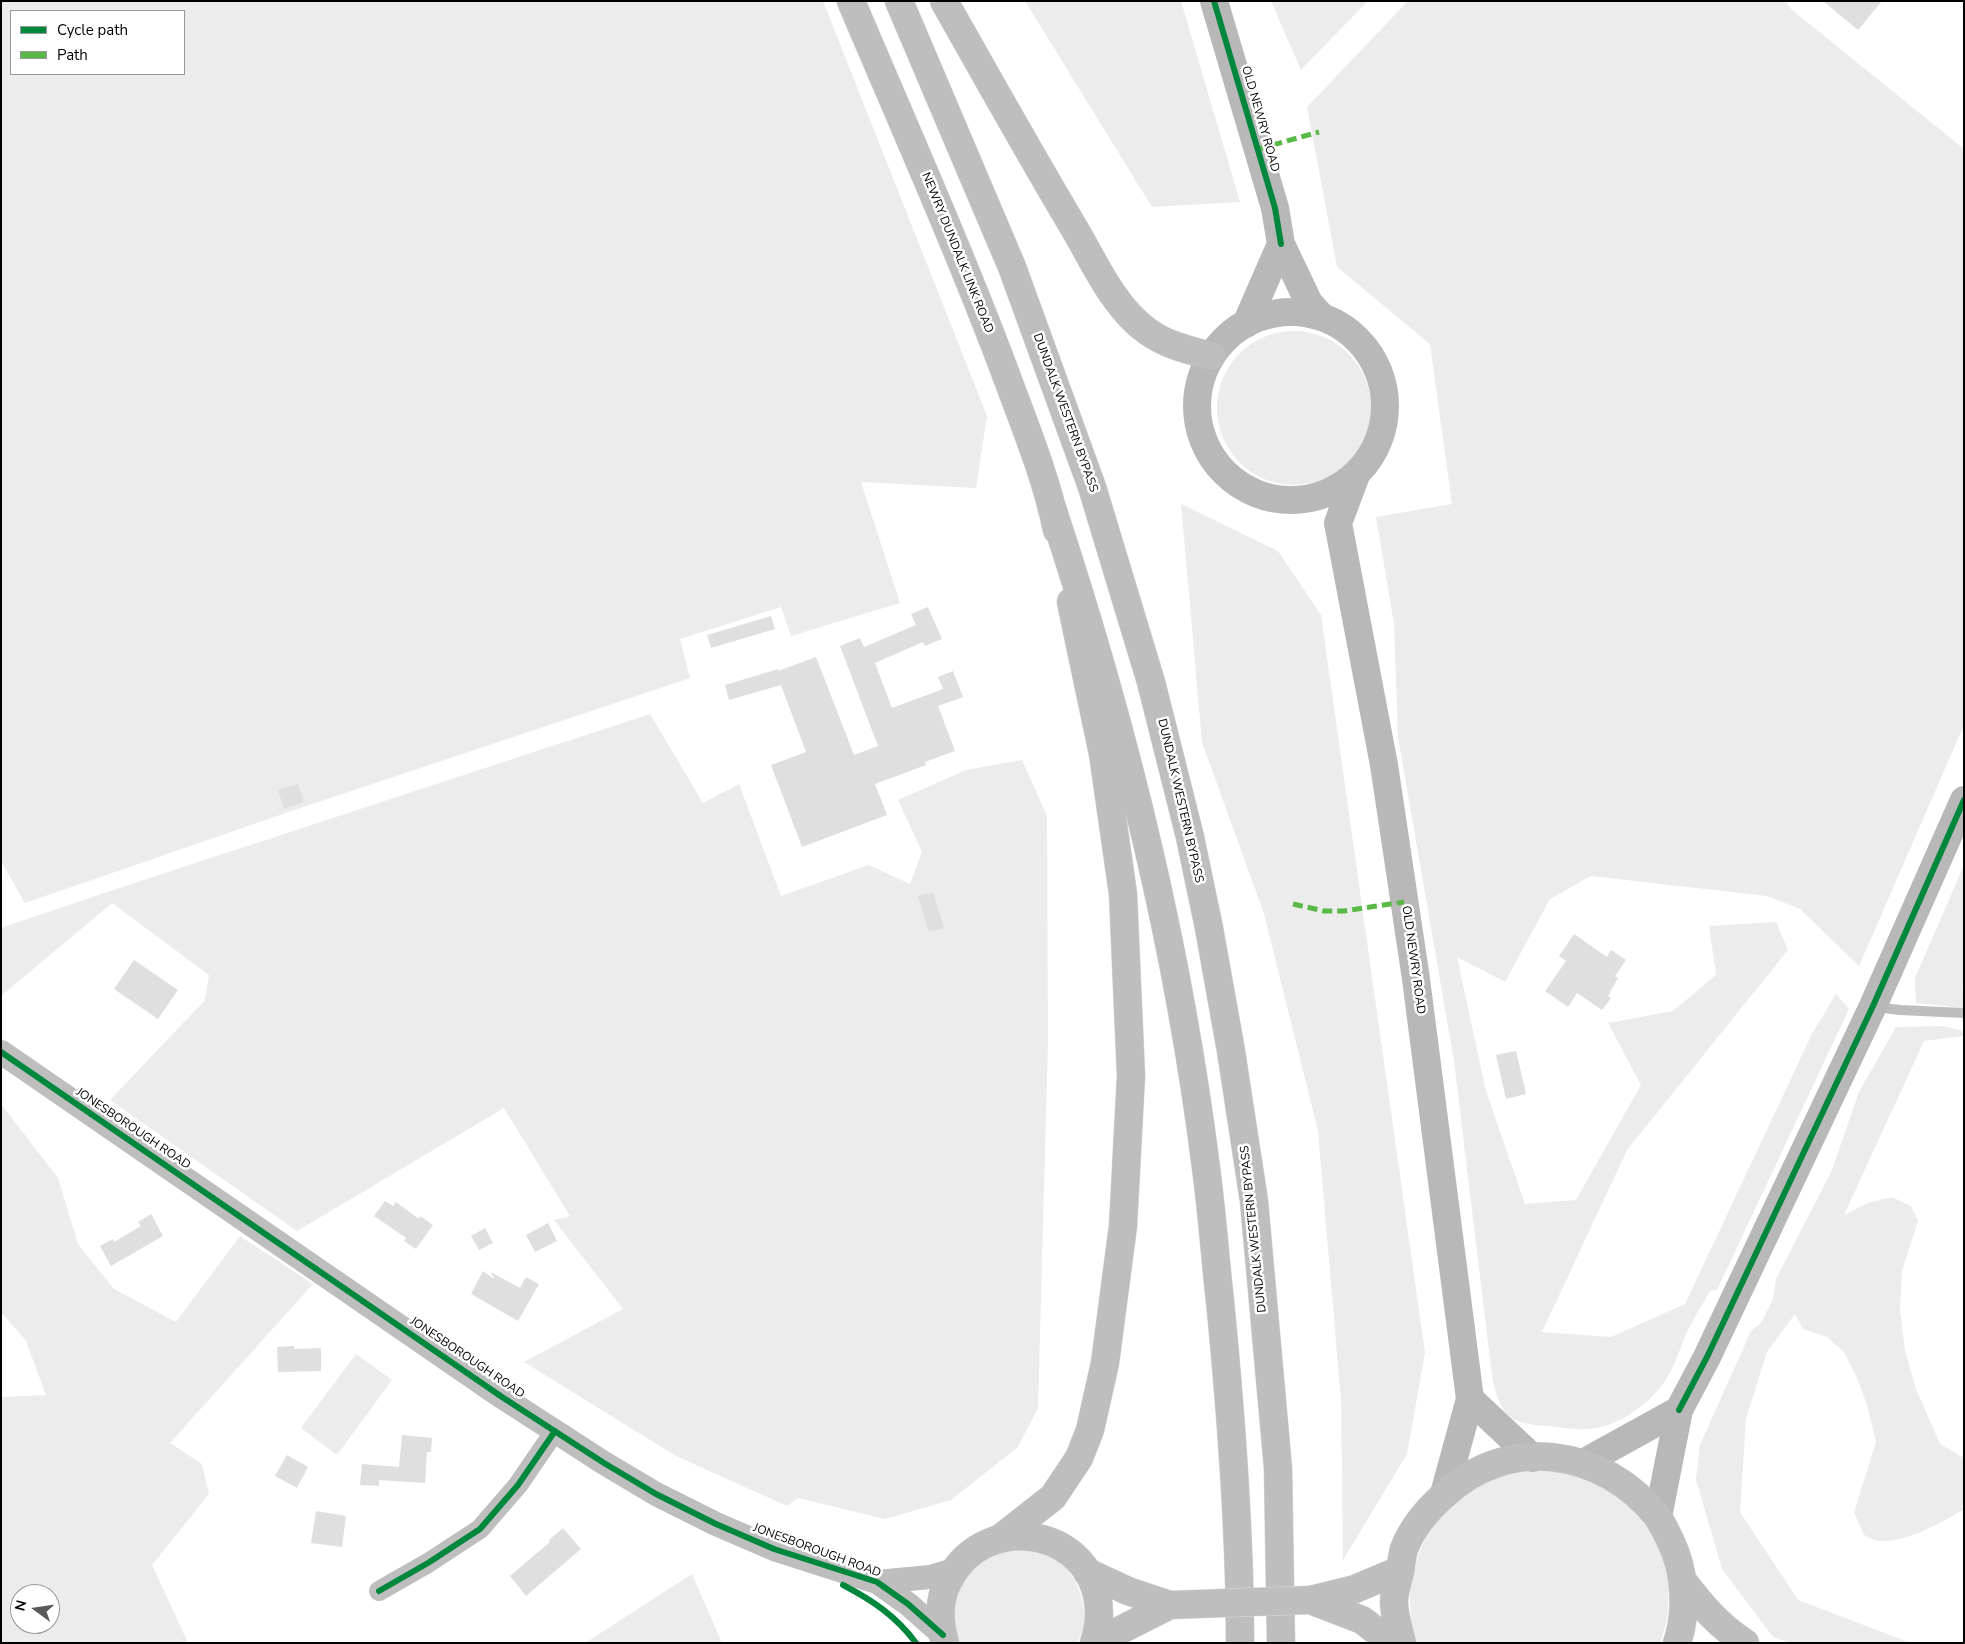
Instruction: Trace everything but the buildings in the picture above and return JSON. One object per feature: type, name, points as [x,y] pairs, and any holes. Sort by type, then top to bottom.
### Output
[{"type":"main road","name":"NEWRY DUNDALK LINK ROAD","points":[[851,1],[970,280],[1027,433],[1052,508]]},
{"type":"main road","name":"DUNDALK WESTERN BYPASS","points":[[899,1],[1012,267],[1092,487],[1151,682],[1190,837],[1209,928],[1231,1051],[1254,1201],[1278,1468],[1281,1643]]},
{"type":"main road","points":[[944,1],[1057,201],[1107,284],[1127,312],[1146,331],[1166,342],[1183,349],[1210,356]]},
{"type":"main road","name":"OLD NEWRY ROAD","points":[[1214,1],[1275,208],[1281,244],[1309,304],[1320,315]]},
{"type":"main road","points":[[1246,324],[1281,244]]},
{"type":"main road","points":[[1300,500],[1338,523],[1356,475],[1376,449],[1386,417],[1384,384],[1371,354],[1349,330],[1320,315],[1287,311],[1257,317],[1231,333],[1210,356],[1199,384],[1197,413],[1204,442],[1219,468],[1242,487],[1249,490],[1270,498],[1300,500],[1328,493],[1356,475]]},
{"type":"main road","points":[[1002,1537],[1053,1497],[1080,1458],[1090,1430],[1105,1363],[1122,1236],[1131,1076],[1123,894],[1102,754],[1052,508]]},
{"type":"main road","points":[[1052,508],[1098,655],[1146,840],[1182,1013],[1206,1168],[1224,1348],[1234,1471],[1240,1643]]},
{"type":"main road","name":"OLD NEWRY ROAD","points":[[1338,523],[1384,765],[1416,979],[1470,1400],[1444,1494]]},
{"type":"main road","points":[[1658,1518],[1679,1410],[1873,1006],[1964,800]]},
{"type":"main road","points":[[1470,1400],[1533,1458]]},
{"type":"main road","points":[[1583,1463],[1679,1410]]},
{"type":"main road","points":[[1402,1643],[1394,1602],[1404,1550],[1426,1511],[1458,1481],[1483,1467],[1514,1458],[1556,1457],[1583,1463],[1630,1487],[1658,1518],[1676,1552],[1683,1581],[1682,1628],[1677,1643]]},
{"type":"main road","points":[[944,1639],[940,1618],[942,1600],[945,1586],[954,1570],[965,1556],[980,1546],[1002,1537],[1019,1535],[1037,1537],[1062,1547],[1076,1558],[1087,1572],[1094,1587],[1099,1610],[1098,1627],[1094,1643]]},
{"type":"main road","points":[[1087,1572],[1128,1591],[1170,1605],[1310,1600],[1355,1589],[1400,1570]]},
{"type":"main road","points":[[1683,1581],[1707,1612],[1744,1643]]},
{"type":"main road","points":[[1310,1600],[1362,1620],[1392,1643]]},
{"type":"main road","points":[[1094,1643],[1170,1605]]},
{"type":"street","name":"JONESBOROUGH ROAD","points":[[1,1052],[502,1396],[604,1463],[656,1494],[716,1524],[774,1549],[877,1582],[908,1604],[944,1639]]},
{"type":"street","points":[[378,1591],[428,1563],[480,1529],[518,1484],[555,1431]]},
{"type":"street","name":"JONESBOROUGH ROAD","points":[[877,1582],[930,1577],[954,1570]]},
{"type":"lane","points":[[1873,1006],[1900,1010],[1964,1013]]},
{"type":"shaded area","points":[[1,1],[823,1],[987,416],[976,488],[861,482],[900,603],[791,636],[781,607],[680,639],[690,678],[312,804],[25,903],[1,861]]},
{"type":"shaded area","points":[[1025,1],[1181,1],[1240,202],[1152,207]]},
{"type":"shaded area","points":[[1271,1],[1368,1],[1301,70]]},
{"type":"shaded area","points":[[1408,1],[1786,1],[1791,9],[1964,149],[1964,725],[1859,966],[1800,909],[1767,896],[1591,876],[1550,899],[1505,982],[1457,957],[1486,1091],[1525,1204],[1576,1200],[1641,1085],[1608,1023],[1673,1011],[1716,975],[1709,926],[1776,922],[1788,950],[1627,1150],[1542,1332],[1611,1337],[1685,1304],[1812,1034],[1836,994],[1849,1009],[1717,1290],[1710,1291],[1698,1312],[1686,1334],[1668,1376],[1654,1395],[1634,1412],[1611,1424],[1588,1429],[1533,1425],[1514,1419],[1502,1408],[1492,1376],[1454,1061],[1398,737],[1394,624],[1376,517],[1452,504],[1430,344],[1337,267],[1307,107]]},
{"type":"shaded area","points":[[1294,331],[1323,337],[1337,344],[1348,354],[1358,365],[1365,379],[1371,408],[1365,437],[1358,451],[1348,462],[1337,472],[1323,479],[1294,485],[1265,479],[1251,472],[1240,462],[1230,451],[1223,437],[1217,408],[1223,379],[1230,365],[1240,354],[1251,344],[1265,337]]},
{"type":"shaded area","points":[[1181,504],[1278,551],[1321,615],[1425,1353],[1407,1454],[1343,1560],[1341,1401],[1318,1131],[1264,914],[1202,742]]},
{"type":"shaded area","points":[[650,714],[703,803],[739,784],[781,896],[869,865],[910,884],[922,852],[898,800],[966,770],[1022,760],[1047,816],[1048,1042],[1038,1408],[1018,1447],[951,1500],[885,1519],[798,1498],[787,1506],[676,1456],[524,1362],[623,1309],[554,1220],[570,1216],[504,1108],[297,1231],[110,1100],[205,1000],[209,975],[112,903],[1,996],[1,928]]},
{"type":"shaded area","points":[[1964,865],[1964,984],[1962,988],[1964,989],[1964,1008],[1916,1003],[1915,978]]},
{"type":"shaded area","points":[[1943,1026],[1962,1031],[1964,1036],[1924,1041],[1844,1215],[1868,1203],[1892,1197],[1911,1206],[1918,1221],[1902,1271],[1900,1310],[1905,1351],[1916,1389],[1940,1444],[1964,1458],[1964,1509],[1934,1526],[1900,1539],[1877,1541],[1864,1535],[1854,1512],[1876,1442],[1867,1405],[1857,1378],[1844,1352],[1827,1337],[1803,1329],[1795,1314],[1767,1352],[1746,1419],[1740,1512],[1798,1600],[1911,1643],[1790,1643],[1773,1637],[1722,1569],[1696,1480],[1700,1445],[1751,1331],[1761,1323],[1773,1299],[1776,1279],[1832,1170],[1859,1092],[1896,1027]]},
{"type":"shaded area","points":[[1,1104],[58,1178],[78,1244],[114,1289],[176,1322],[240,1236],[313,1284],[170,1443],[202,1464],[209,1494],[152,1565],[188,1643],[1,1643],[1,1397],[46,1395],[26,1341],[1,1312]]},
{"type":"shaded area","points":[[356,1354],[392,1380],[337,1455],[301,1428]]},
{"type":"shaded area","points":[[1552,1469],[1585,1476],[1611,1490],[1630,1506],[1646,1525],[1658,1547],[1665,1570],[1669,1594],[1667,1618],[1660,1643],[1418,1643],[1412,1621],[1410,1597],[1413,1574],[1420,1551],[1430,1530],[1444,1511],[1461,1495],[1490,1479],[1516,1472]]},
{"type":"shaded area","points":[[1032,1548],[1051,1556],[1062,1564],[1077,1584],[1084,1608],[1084,1620],[1082,1632],[1077,1643],[958,1643],[953,1634],[955,1588],[986,1554]]},
{"type":"shaded area","points":[[692,1574],[722,1643],[585,1643]]},
{"type":"marked path","points":[[1258,149],[1319,132]]},
{"type":"marked path","points":[[1293,904],[1324,911],[1344,911],[1404,902]]},
{"type":"cycle path","points":[[1214,1],[1275,208],[1281,244]]},
{"type":"cycle path","points":[[1679,1410],[1707,1357],[1873,1006],[1964,800]]},
{"type":"cycle path","points":[[1,1052],[502,1397],[604,1463],[656,1494],[716,1524],[774,1549],[877,1582],[908,1604],[943,1635]]},
{"type":"cycle path","points":[[379,1591],[428,1563],[480,1529],[518,1485],[555,1431]]},
{"type":"cycle path","points":[[843,1585],[892,1617],[916,1643]]}]
